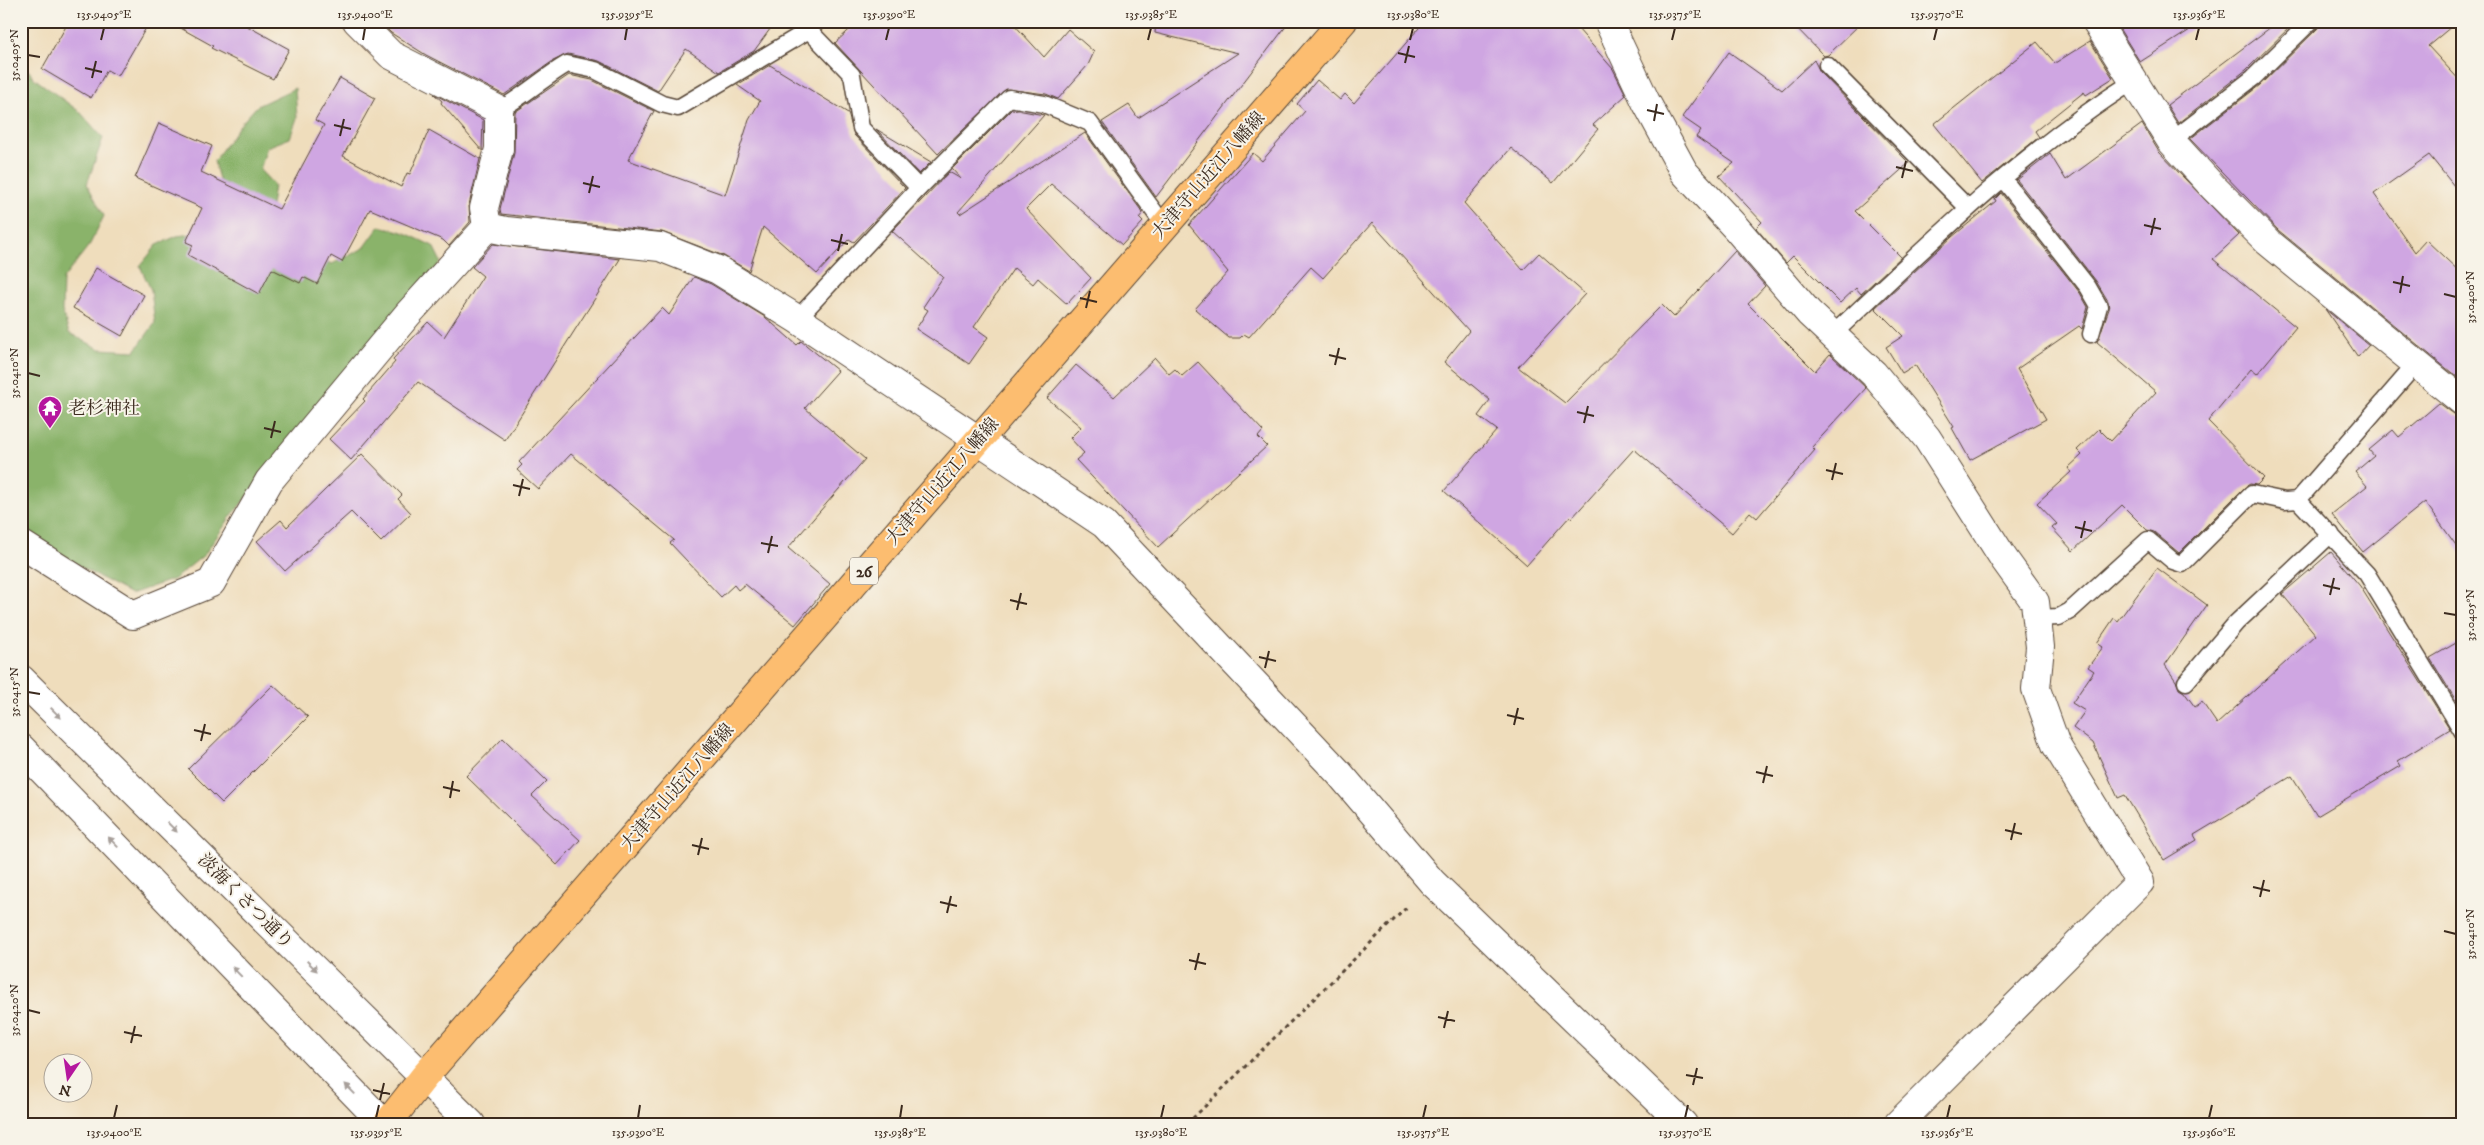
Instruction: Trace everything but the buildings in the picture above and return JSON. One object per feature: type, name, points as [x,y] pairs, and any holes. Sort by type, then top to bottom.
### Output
[{"type":"main road","name":"大津守山近江八幡線","points":[[385,1124],[1343,21]]},
{"type":"street","points":[[21,544],[133,615],[211,583],[269,481],[408,314],[486,227],[484,208],[499,149],[499,110],[390,55],[357,21]]},
{"type":"street","points":[[1608,21],[1646,102],[1684,172],[1736,228],[1809,313],[1874,374],[1927,438],[2004,559],[2035,602],[2040,647],[2036,689],[2056,745],[2140,882],[1898,1124]]},
{"type":"street","points":[[2096,21],[2170,141],[2268,242],[2463,402]]},
{"type":"street","points":[[486,227],[506,232],[660,247],[718,270],[797,319],[1104,524],[1338,773],[1432,882],[1683,1124]]},
{"type":"street","name":"淡海くさつ通り","points":[[21,679],[471,1124]]},
{"type":"street","points":[[21,748],[385,1124]]},
{"type":"lane","points":[[2170,141],[2253,78],[2311,21]]},
{"type":"lane","points":[[499,110],[517,100],[545,77],[567,64],[595,70],[662,104],[678,108],[804,26],[852,75],[861,128],[919,188]]},
{"type":"lane","points":[[1827,65],[1968,208]]},
{"type":"lane","points":[[1832,335],[1968,208],[2108,97],[2134,80]]},
{"type":"lane","points":[[797,319],[919,188],[1009,98],[1044,104],[1090,123],[1164,225]]},
{"type":"lane","points":[[2003,179],[2088,287],[2099,306],[2091,334]]},
{"type":"lane","points":[[2037,618],[2059,617],[2070,611],[2148,540],[2173,561],[2182,564],[2252,494],[2285,501],[2298,500],[2416,364]]},
{"type":"lane","points":[[2298,500],[2368,574],[2463,732]]},
{"type":"lane","points":[[2186,682],[2236,623],[2331,534]]},
{"type":"path","points":[[1187,1124],[1432,882]]},
{"type":"green space","points":[[21,61],[35,79],[80,112],[103,138],[87,184],[104,216],[90,244],[63,279],[62,311],[69,333],[100,349],[135,351],[155,323],[151,290],[140,266],[157,245],[177,236],[200,233],[226,205],[214,161],[239,126],[257,106],[295,88],[297,118],[290,138],[267,147],[260,170],[274,185],[269,220],[278,239],[332,264],[364,248],[380,226],[403,232],[433,246],[441,262],[232,515],[204,555],[174,579],[131,594],[86,570],[21,530]]},
{"type":"place","name":"老杉神社","points":[[50,429]]}]
